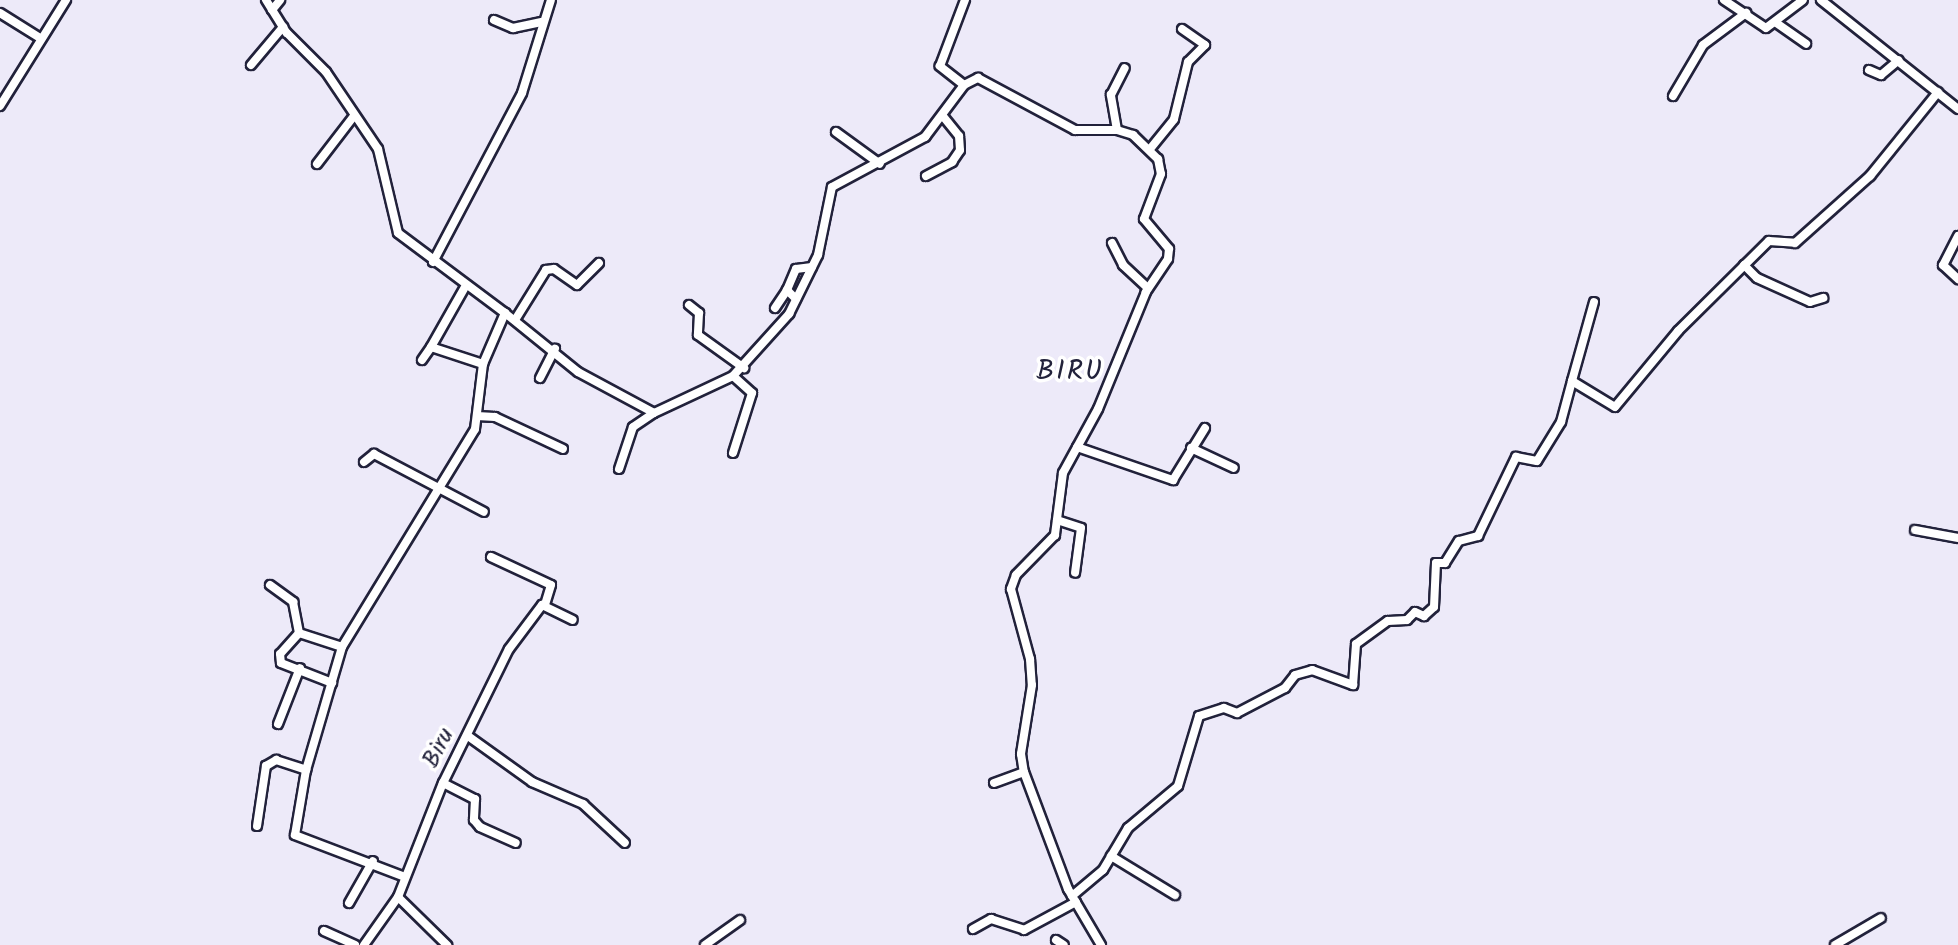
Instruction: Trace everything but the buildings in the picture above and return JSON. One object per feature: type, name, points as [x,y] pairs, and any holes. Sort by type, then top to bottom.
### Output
[{"type":"street","points":[[0,106],[66,0]]},
{"type":"street","points":[[266,0],[283,27],[326,72],[383,159],[398,233],[465,287],[555,349],[578,372],[654,413]]},
{"type":"street","points":[[272,10],[280,0]]},
{"type":"street","points":[[433,262],[522,93],[541,22],[551,0]]},
{"type":"street","points":[[964,85],[940,66],[965,0]]},
{"type":"street","points":[[1724,0],[1766,28],[1803,0]]},
{"type":"street","points":[[1821,0],[1958,109]]},
{"type":"street","points":[[0,13],[40,38]]},
{"type":"street","points":[[1673,96],[1703,45],[1746,13]]},
{"type":"street","points":[[494,20],[513,28],[541,22]]},
{"type":"street","points":[[1775,22],[1806,44]]},
{"type":"street","points":[[251,65],[283,27]]},
{"type":"street","points":[[1150,149],[1174,119],[1188,62],[1205,45],[1182,29]]},
{"type":"street","points":[[1869,70],[1881,75],[1899,60]]},
{"type":"street","points":[[1117,130],[1111,95],[1125,68]]},
{"type":"street","points":[[619,469],[633,427],[654,413],[744,368],[796,299],[812,267],[832,187],[880,164],[925,137],[964,85],[978,78],[990,81],[1075,130],[1117,130],[1150,149],[1158,159],[1160,183],[1144,219],[1169,254],[1148,288],[1115,371],[1061,479],[1057,520],[1051,542],[1016,575],[1011,589],[1031,676],[1021,754],[1024,772],[1074,899],[1101,945]]},
{"type":"street","points":[[1572,381],[1616,407],[1678,331],[1772,239],[1795,243],[1852,193],[1938,92]]},
{"type":"street","points":[[317,164],[354,116]]},
{"type":"street","points":[[926,176],[952,162],[960,150],[959,136],[943,116]]},
{"type":"street","points":[[836,132],[880,164]]},
{"type":"street","points":[[1958,236],[1943,265],[1958,279]]},
{"type":"street","points":[[1112,243],[1123,265],[1148,288]]},
{"type":"street","points":[[515,320],[546,270],[554,269],[577,285],[599,263]]},
{"type":"street","points":[[1744,265],[1757,278],[1810,302],[1823,298]]},
{"type":"street","points":[[775,308],[798,266],[812,267]]},
{"type":"street","points":[[422,360],[465,287]]},
{"type":"street","points":[[787,290],[796,299]]},
{"type":"street","points":[[973,929],[991,919],[1024,930],[1074,899],[1111,856],[1128,828],[1178,786],[1199,716],[1224,708],[1237,713],[1285,688],[1295,675],[1312,670],[1353,685],[1356,644],[1388,621],[1407,620],[1415,612],[1424,616],[1434,607],[1436,563],[1445,563],[1459,541],[1478,536],[1516,457],[1537,461],[1561,422],[1594,302]]},
{"type":"street","points":[[689,305],[699,313],[698,335],[744,368]]},
{"type":"street","points":[[405,877],[373,861],[295,835],[306,770],[342,647],[475,429],[483,364],[505,313]]},
{"type":"street","points":[[431,347],[483,364]]},
{"type":"street","points":[[540,378],[555,349]]},
{"type":"street","points":[[733,376],[752,393],[733,453]]},
{"type":"street","points":[[477,416],[491,415],[563,449]]},
{"type":"street","points":[[1077,447],[1170,480],[1179,476],[1191,448],[1205,428]]},
{"type":"street","points":[[1191,448],[1234,468]]},
{"type":"street","points":[[364,462],[374,454],[484,512]]},
{"type":"street","points":[[1057,520],[1081,528],[1075,573]]},
{"type":"street","points":[[1915,530],[1958,538]]},
{"type":"street","points":[[491,557],[551,585],[545,605],[573,620]]},
{"type":"street","points":[[270,585],[293,602],[299,633],[279,659],[332,683]]},
{"type":"street","name":"Biru","points":[[364,945],[398,897],[443,783],[509,649],[545,605]]},
{"type":"street","points":[[299,633],[342,647]]},
{"type":"street","points":[[278,724],[300,668]]},
{"type":"street","points":[[468,736],[532,782],[583,804],[625,843]]},
{"type":"street","points":[[257,826],[266,766],[276,760],[306,770]]},
{"type":"street","points":[[994,783],[1024,772]]},
{"type":"street","points":[[443,783],[475,799],[474,820],[480,827],[516,843]]},
{"type":"street","points":[[1111,856],[1175,895]]},
{"type":"street","points":[[349,903],[373,861]]},
{"type":"street","points":[[398,897],[447,945]]},
{"type":"street","points":[[1835,945],[1881,918]]},
{"type":"street","points":[[705,945],[740,920]]},
{"type":"street","points":[[324,931],[355,945]]},
{"type":"district","name":"BIRU","points":[[1070,372]]}]
